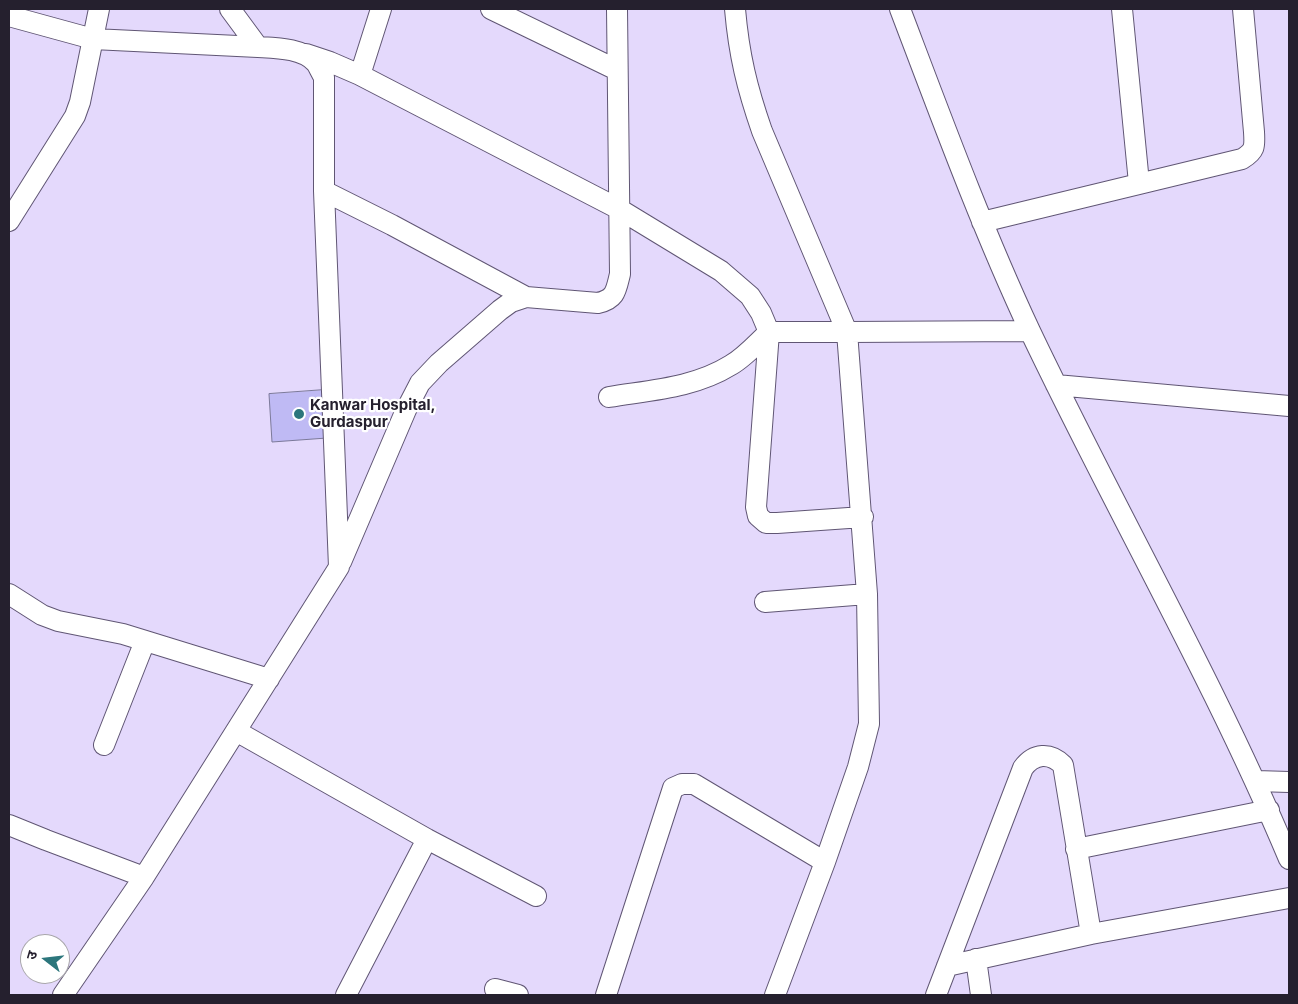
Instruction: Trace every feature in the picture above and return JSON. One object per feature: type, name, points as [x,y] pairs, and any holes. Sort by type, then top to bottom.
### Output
[{"type":"street","points":[[9,221],[75,116],[80,102],[99,9]]},
{"type":"street","points":[[230,9],[258,47]]},
{"type":"street","points":[[360,74],[381,9]]},
{"type":"street","points":[[491,9],[617,70]]},
{"type":"street","points":[[64,995],[144,877],[339,567],[406,410],[420,383],[439,363],[511,302],[526,297],[598,303],[607,301],[616,292],[620,274],[617,9]]},
{"type":"street","points":[[735,9],[742,69],[750,98],[762,131],[848,332],[867,594],[869,724],[858,767],[775,995]]},
{"type":"street","points":[[900,9],[982,222],[1030,330],[1256,781],[1289,859]]},
{"type":"street","points":[[1122,9],[1139,183]]},
{"type":"street","points":[[982,222],[1242,159],[1251,153],[1255,145],[1243,9]]},
{"type":"street","points":[[9,16],[93,40],[258,47],[285,49],[302,53],[360,74],[619,210],[721,271],[750,296],[761,313],[769,332],[756,507],[758,516],[766,523],[862,517]]},
{"type":"street","points":[[302,53],[315,62],[324,77],[324,190],[339,567]]},
{"type":"street","points":[[324,190],[526,297]]},
{"type":"street","points":[[609,397],[692,384],[733,364],[769,332],[1030,330]]},
{"type":"street","points":[[1056,385],[1289,406]]},
{"type":"street","points":[[9,594],[42,615],[58,622],[123,634],[269,679]]},
{"type":"street","points":[[764,602],[867,594]]},
{"type":"street","points":[[104,745],[145,642]]},
{"type":"street","points":[[236,730],[427,838],[536,896]]},
{"type":"street","points":[[936,995],[1024,768],[1029,760],[1036,757],[1047,756],[1063,765],[1091,934]]},
{"type":"street","points":[[1256,781],[1289,782]]},
{"type":"street","points":[[606,995],[673,788],[682,784],[694,784],[825,862]]},
{"type":"street","points":[[1076,849],[1269,810]]},
{"type":"street","points":[[9,825],[144,877]]},
{"type":"street","points":[[346,995],[427,838]]},
{"type":"street","points":[[946,966],[1091,934],[1289,898]]},
{"type":"street","points":[[976,959],[981,995]]},
{"type":"street","points":[[495,989],[518,995]]},
{"type":"building","points":[[324,390],[327,438],[272,442],[269,394]]},
{"type":"place","name":"Kanwar Hospital, Gurdaspur","points":[[299,414]]}]
